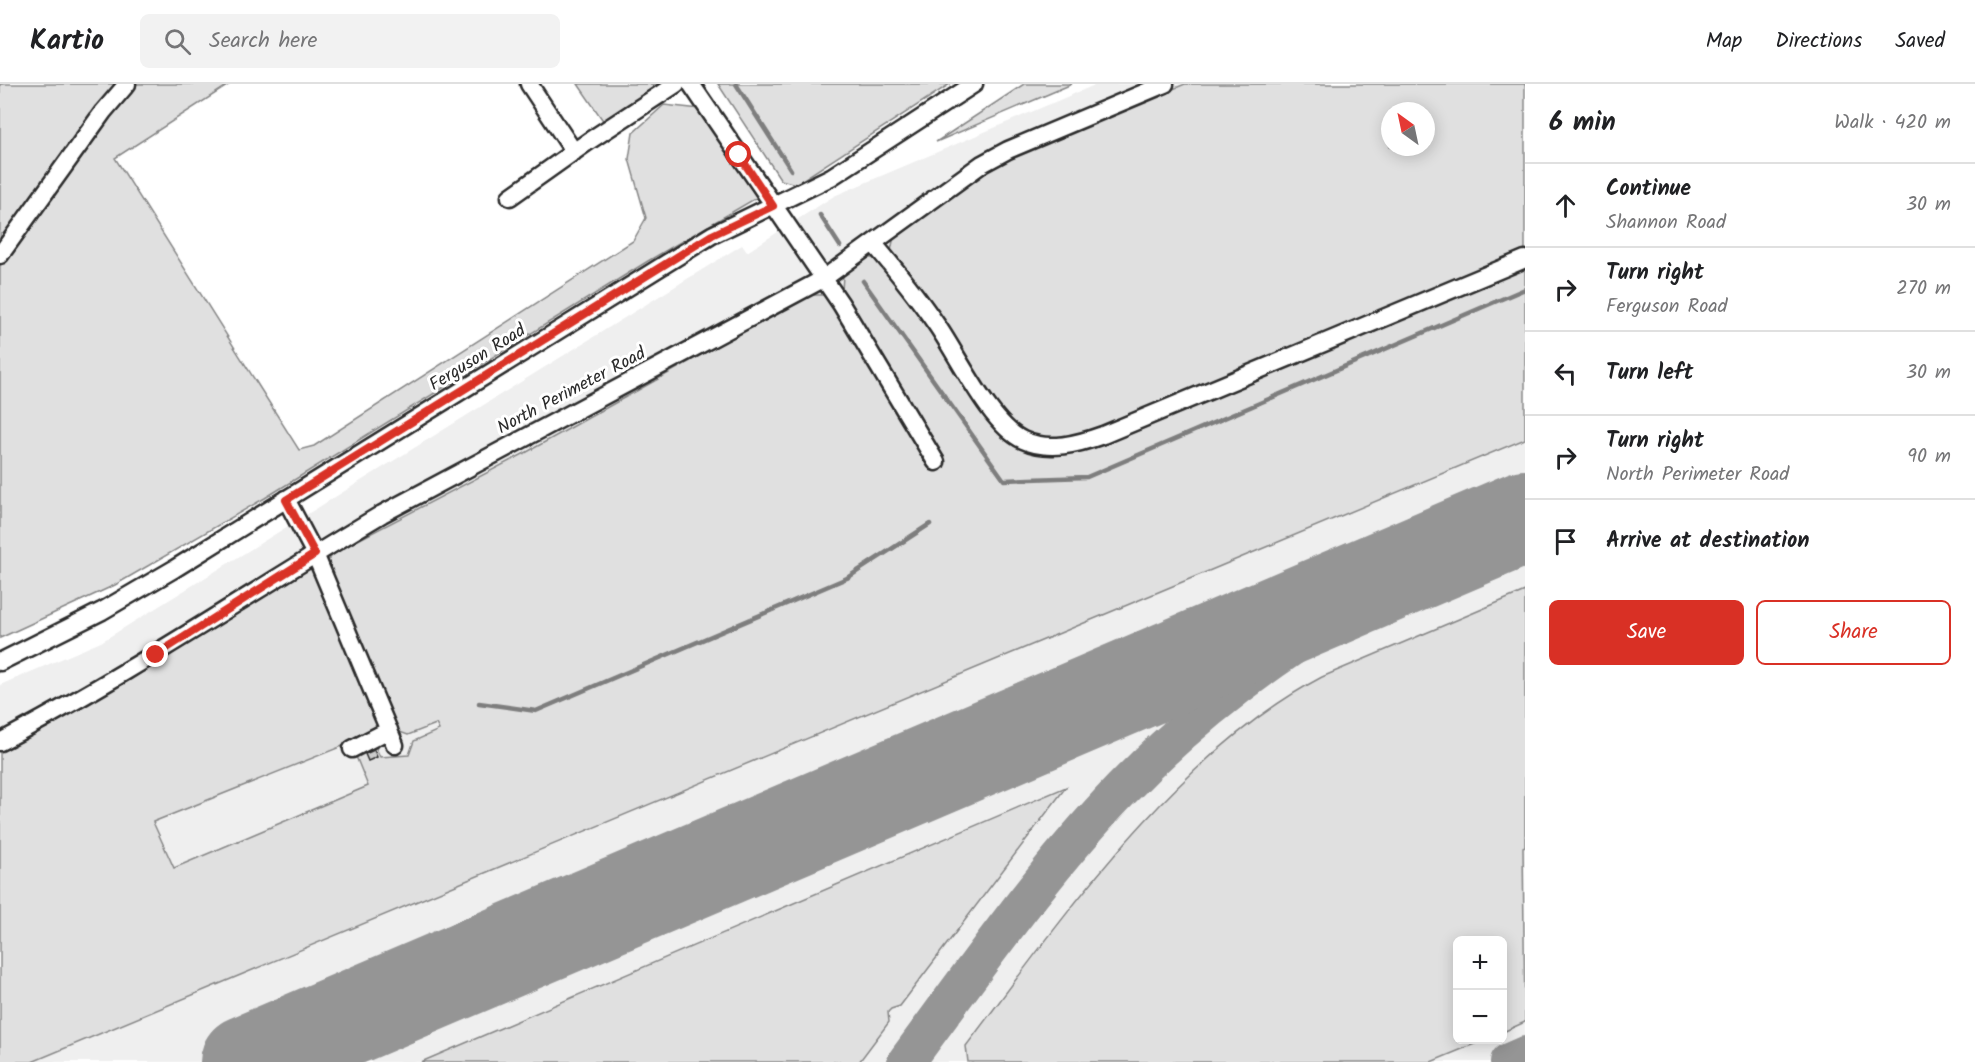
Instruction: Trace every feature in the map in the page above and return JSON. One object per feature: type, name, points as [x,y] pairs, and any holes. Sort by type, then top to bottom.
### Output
[{"type":"street","points":[[0,255],[103,112],[127,84]]},
{"type":"street","points":[[529,84],[574,152]]},
{"type":"street","points":[[510,197],[676,84]]},
{"type":"street","points":[[691,84],[857,328],[936,462]]},
{"type":"street","name":"Ferguson Road","points":[[0,662],[102,611],[286,500],[712,235],[831,177],[975,84]]},
{"type":"street","name":"North Perimeter Road","points":[[0,742],[65,708],[192,634],[315,554],[382,514],[823,279],[874,244],[922,205],[982,164],[1008,150],[1165,84]]},
{"type":"street","points":[[874,244],[935,322],[1001,423],[1021,439],[1051,446],[1083,442],[1103,435],[1525,259]]},
{"type":"street","points":[[286,500],[315,554],[392,738],[352,749]]},
{"type":"shaded area","points":[[0,84],[230,84],[115,158],[299,450],[314,446],[633,241],[646,218],[629,159],[633,133],[664,105],[700,109],[758,197],[648,261],[265,498],[115,585],[0,638]]},
{"type":"shaded area","points":[[578,84],[659,84],[604,122]]},
{"type":"shaded area","points":[[718,84],[950,84],[796,184],[781,180]]},
{"type":"shaded area","points":[[1024,84],[1072,84],[936,142]]},
{"type":"shaded area","points":[[1097,84],[1525,84],[1525,1062],[0,1062],[0,685],[101,642],[742,245],[747,252],[834,196]]},
{"type":"shaded area","points":[[1185,84],[1525,84],[1525,254],[1104,429],[1065,438],[1032,434],[1006,421],[893,259],[891,251],[894,236],[984,172],[1009,158]]},
{"type":"shaded area","points":[[876,258],[889,268],[999,433],[1025,447],[1055,451],[1525,262],[1525,439],[32,1062],[0,1062],[0,752],[157,664],[304,567],[312,567],[379,722],[370,735],[153,822],[174,868],[368,786],[355,754],[374,743],[380,757],[409,755],[414,741],[439,730],[436,724],[408,735],[397,731],[326,563],[335,552],[527,452],[809,295],[824,295],[831,299],[936,470],[944,468],[882,366],[842,291],[843,275],[859,261]]},
{"type":"shaded area","points":[[1525,591],[1525,847],[1523,848],[1525,1022],[1507,1030],[1507,936],[1453,936],[1453,1044],[1474,1044],[1431,1062],[968,1062],[966,1046],[1042,945],[1126,842],[1218,749],[1269,710],[1322,677]]},
{"type":"shaded area","points":[[1066,787],[900,1006],[888,1012],[889,1022],[859,1062],[421,1062]]},
{"type":"building","points":[[374,750],[377,757],[368,761],[365,754]]},
{"type":"waterway","points":[[736,84],[791,170]]},
{"type":"waterway","points":[[820,215],[840,246]]},
{"type":"waterway","points":[[863,281],[1004,480],[1087,477],[1525,289]]},
{"type":"waterway","points":[[479,703],[536,711],[847,578],[930,524]]},
{"type":"taxiway","points":[[906,1062],[1010,922],[1064,854],[1122,789],[1163,749],[1249,677],[1294,645],[1389,587],[1488,533]]},
{"type":"taxiway","points":[[1509,1062],[1525,1055]]},
{"type":"runway","points":[[247,1062],[1525,517]]},
{"type":"route","points":[[156,655],[315,554],[299,519],[286,500],[712,235],[773,206],[739,155]]}]
